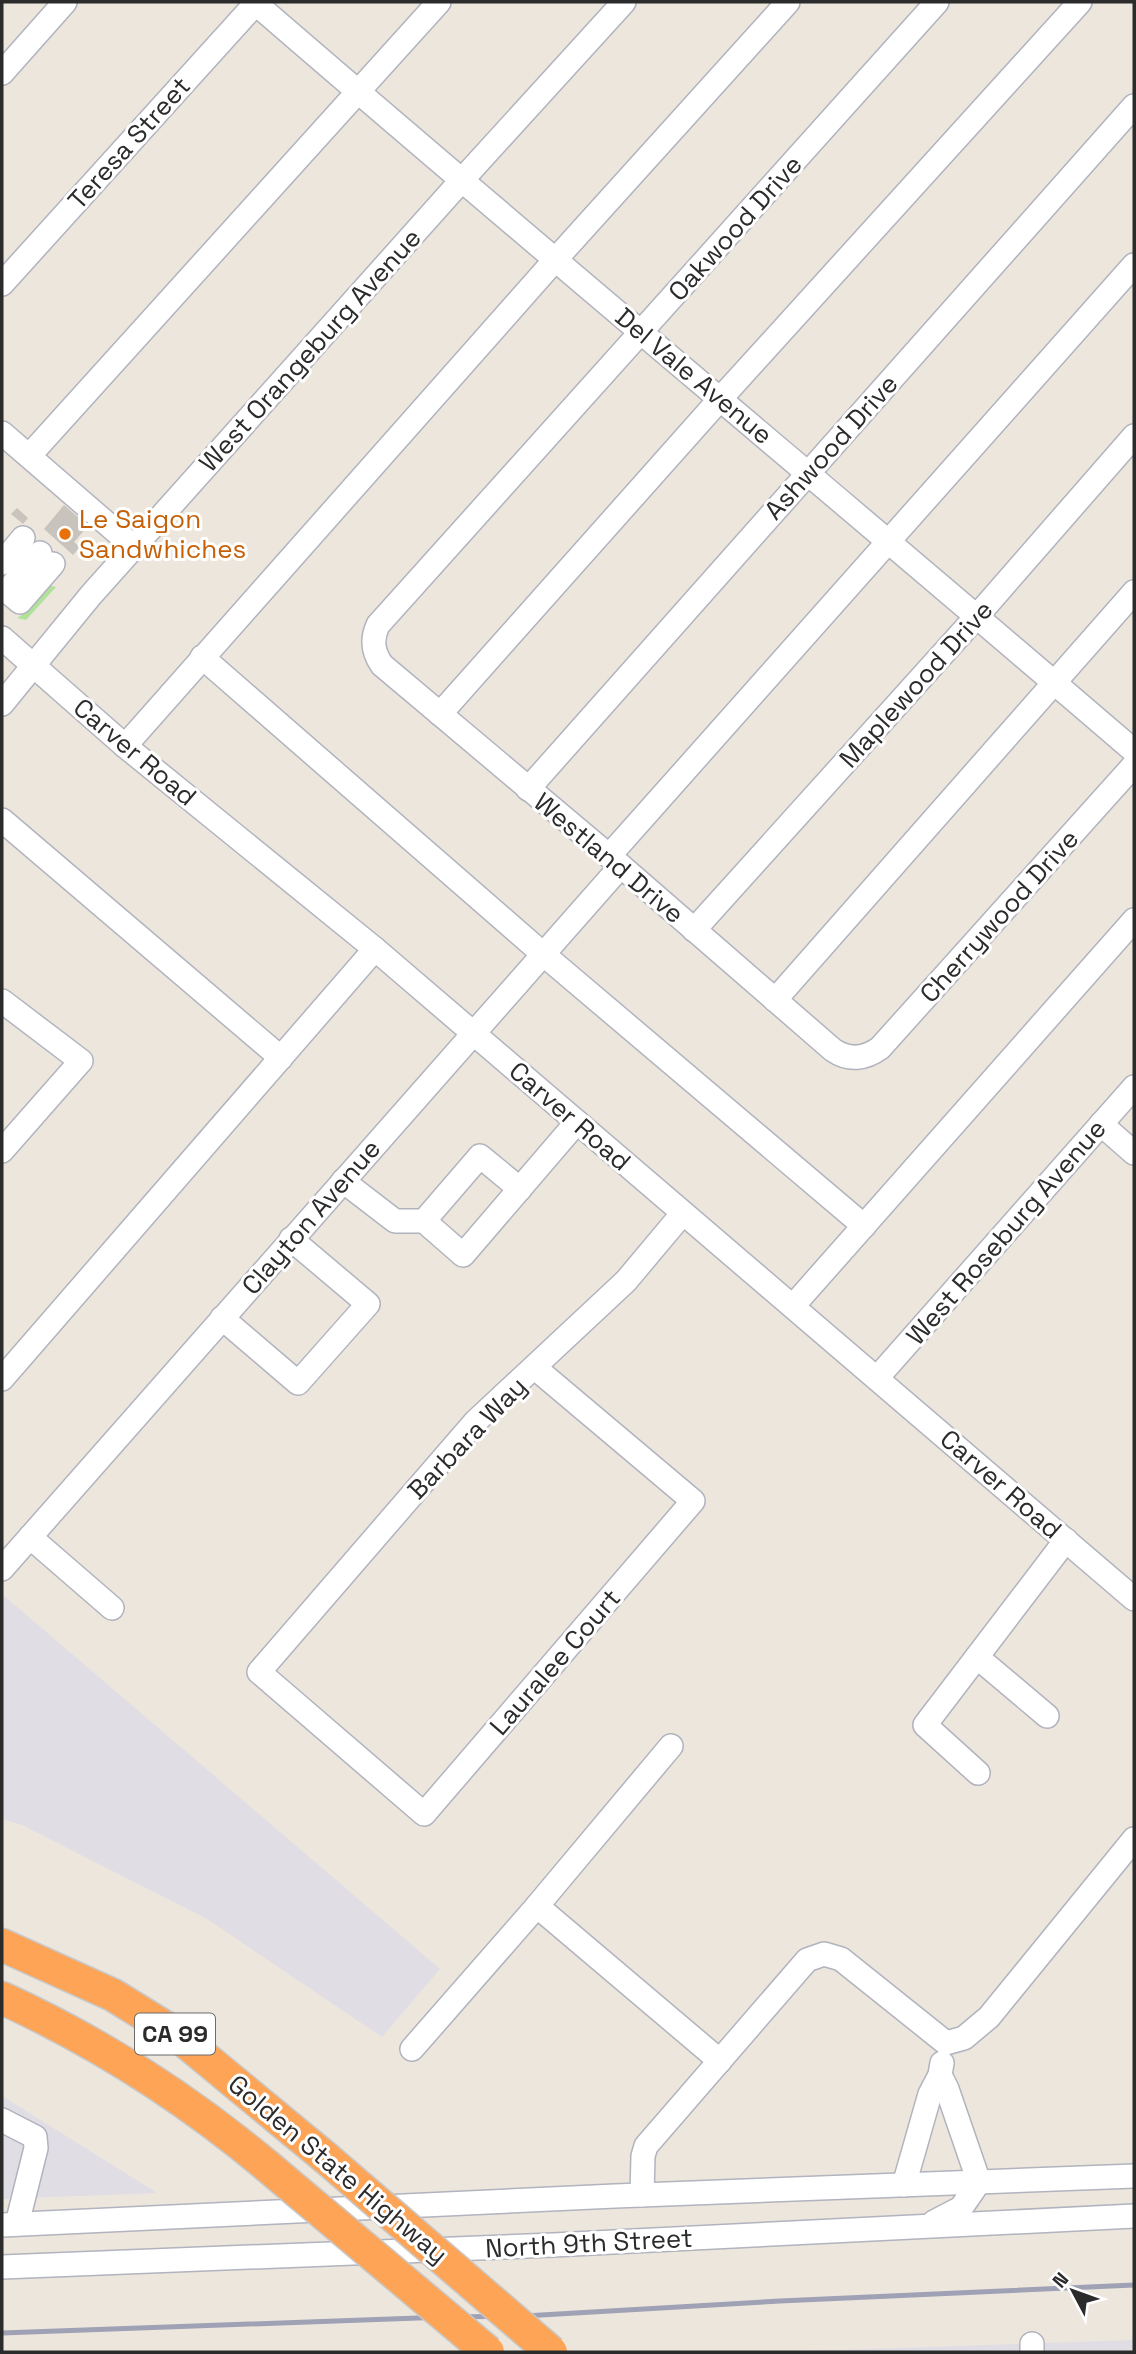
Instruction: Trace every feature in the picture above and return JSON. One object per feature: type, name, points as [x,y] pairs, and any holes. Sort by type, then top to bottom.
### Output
[{"type":"highway","name":"Golden State Highway","points":[[2,1945],[113,1995],[176,2034],[326,2158],[551,2352]]},
{"type":"highway","name":"Golden State Highway","points":[[2,1998],[74,2035],[199,2113],[266,2165],[488,2352]]},
{"type":"street","points":[[2,73],[65,2]]},
{"type":"street","name":"Del Vale Avenue","points":[[255,2],[461,181],[809,472],[1134,751]]},
{"type":"street","name":"Teresa Street","points":[[2,284],[255,2]]},
{"type":"street","points":[[29,456],[439,2]]},
{"type":"street","name":"West Orangeburg Avenue","points":[[2,705],[90,595],[624,2]]},
{"type":"street","points":[[125,746],[555,260],[788,2]]},
{"type":"street","name":"Oakwood Drive","points":[[373,645],[379,625],[937,2]]},
{"type":"street","points":[[440,714],[721,398],[1080,2]]},
{"type":"street","name":"Ashwood Drive","points":[[528,789],[1134,106]]},
{"type":"street","name":"Clayton Avenue","points":[[2,1569],[543,954],[615,861],[890,541],[1134,265]]},
{"type":"street","points":[[2,433],[134,547]]},
{"type":"street","name":"Maplewood Drive","points":[[694,930],[977,616],[1134,436]]},
{"type":"street","points":[[2,563],[27,547]]},
{"type":"street","points":[[2,579],[27,547]]},
{"type":"street","points":[[775,1000],[1134,592]]},
{"type":"street","name":"Carver Road","points":[[2,638],[125,746],[473,1032],[1134,1599]]},
{"type":"street","name":"Westland Drive","points":[[373,645],[382,665],[615,861],[833,1050],[841,1055],[857,1057]]},
{"type":"street","points":[[202,657],[543,954],[863,1226]]},
{"type":"street","name":"Cherrywood Drive","points":[[857,1057],[865,1057],[880,1048],[1134,765]]},
{"type":"street","points":[[2,820],[281,1058]]},
{"type":"street","points":[[793,1306],[1134,920]]},
{"type":"street","points":[[2,1379],[375,949]]},
{"type":"street","points":[[2,1001],[81,1061],[2,1151]]},
{"type":"street","name":"West Roseburg Avenue","points":[[877,1378],[1134,1087]]},
{"type":"street","points":[[343,1181],[395,1221],[424,1221],[463,1255],[577,1122]]},
{"type":"street","points":[[1101,1124],[1134,1153]]},
{"type":"street","points":[[424,1221],[480,1156],[520,1189]]},
{"type":"street","name":"Barbara Way","points":[[259,1672],[475,1422],[626,1281],[684,1213]]},
{"type":"street","points":[[222,1318],[298,1383],[368,1304],[292,1239]]},
{"type":"street","name":"Lauralee Court","points":[[259,1672],[424,1814],[693,1502],[534,1367]]},
{"type":"street","points":[[30,1537],[112,1608]]},
{"type":"street","points":[[978,1773],[925,1725],[1066,1540]]},
{"type":"street","points":[[976,1657],[1047,1716]]},
{"type":"street","points":[[412,2049],[537,1906],[671,1746]]},
{"type":"street","points":[[946,2043],[964,2038],[989,2017],[1134,1839]]},
{"type":"street","points":[[537,1906],[720,2061]]},
{"type":"street","points":[[642,2195],[643,2156],[646,2146],[807,1960],[824,1954],[841,1959],[946,2043]]},
{"type":"street","points":[[904,2185],[930,2094],[940,2075],[946,2043]]},
{"type":"street","points":[[917,2227],[954,2213],[970,2198],[979,2182],[940,2075]]},
{"type":"street","points":[[2,2120],[35,2137],[36,2148],[9,2225]]},
{"type":"street","name":"North 9th Street","points":[[9,2225],[642,2195],[1134,2176]]},
{"type":"street","name":"North 9th Street","points":[[2,2267],[552,2245],[1134,2216]]},
{"type":"shaded area","points":[[2,1594],[440,1969],[382,2037],[207,1919],[22,1825],[2,1819]]},
{"type":"shaded area","points":[[2,2096],[157,2193],[2,2199]]},
{"type":"shaded area","points":[[1134,2340],[1134,2352],[778,2352]]},
{"type":"green space","points":[[51,586],[56,587],[26,620],[17,618],[25,613]]},
{"type":"building","name":"Le Saigon Sandwhiches","points":[[64,505],[88,526],[74,542],[80,547],[73,555],[44,529]]},
{"type":"building","points":[[17,508],[28,518],[23,524],[11,514]]},
{"type":"railway","points":[[2,2333],[524,2316],[1134,2285]]},
{"type":"place","name":"Le Saigon Sandwhiches","points":[[65,534]]}]
